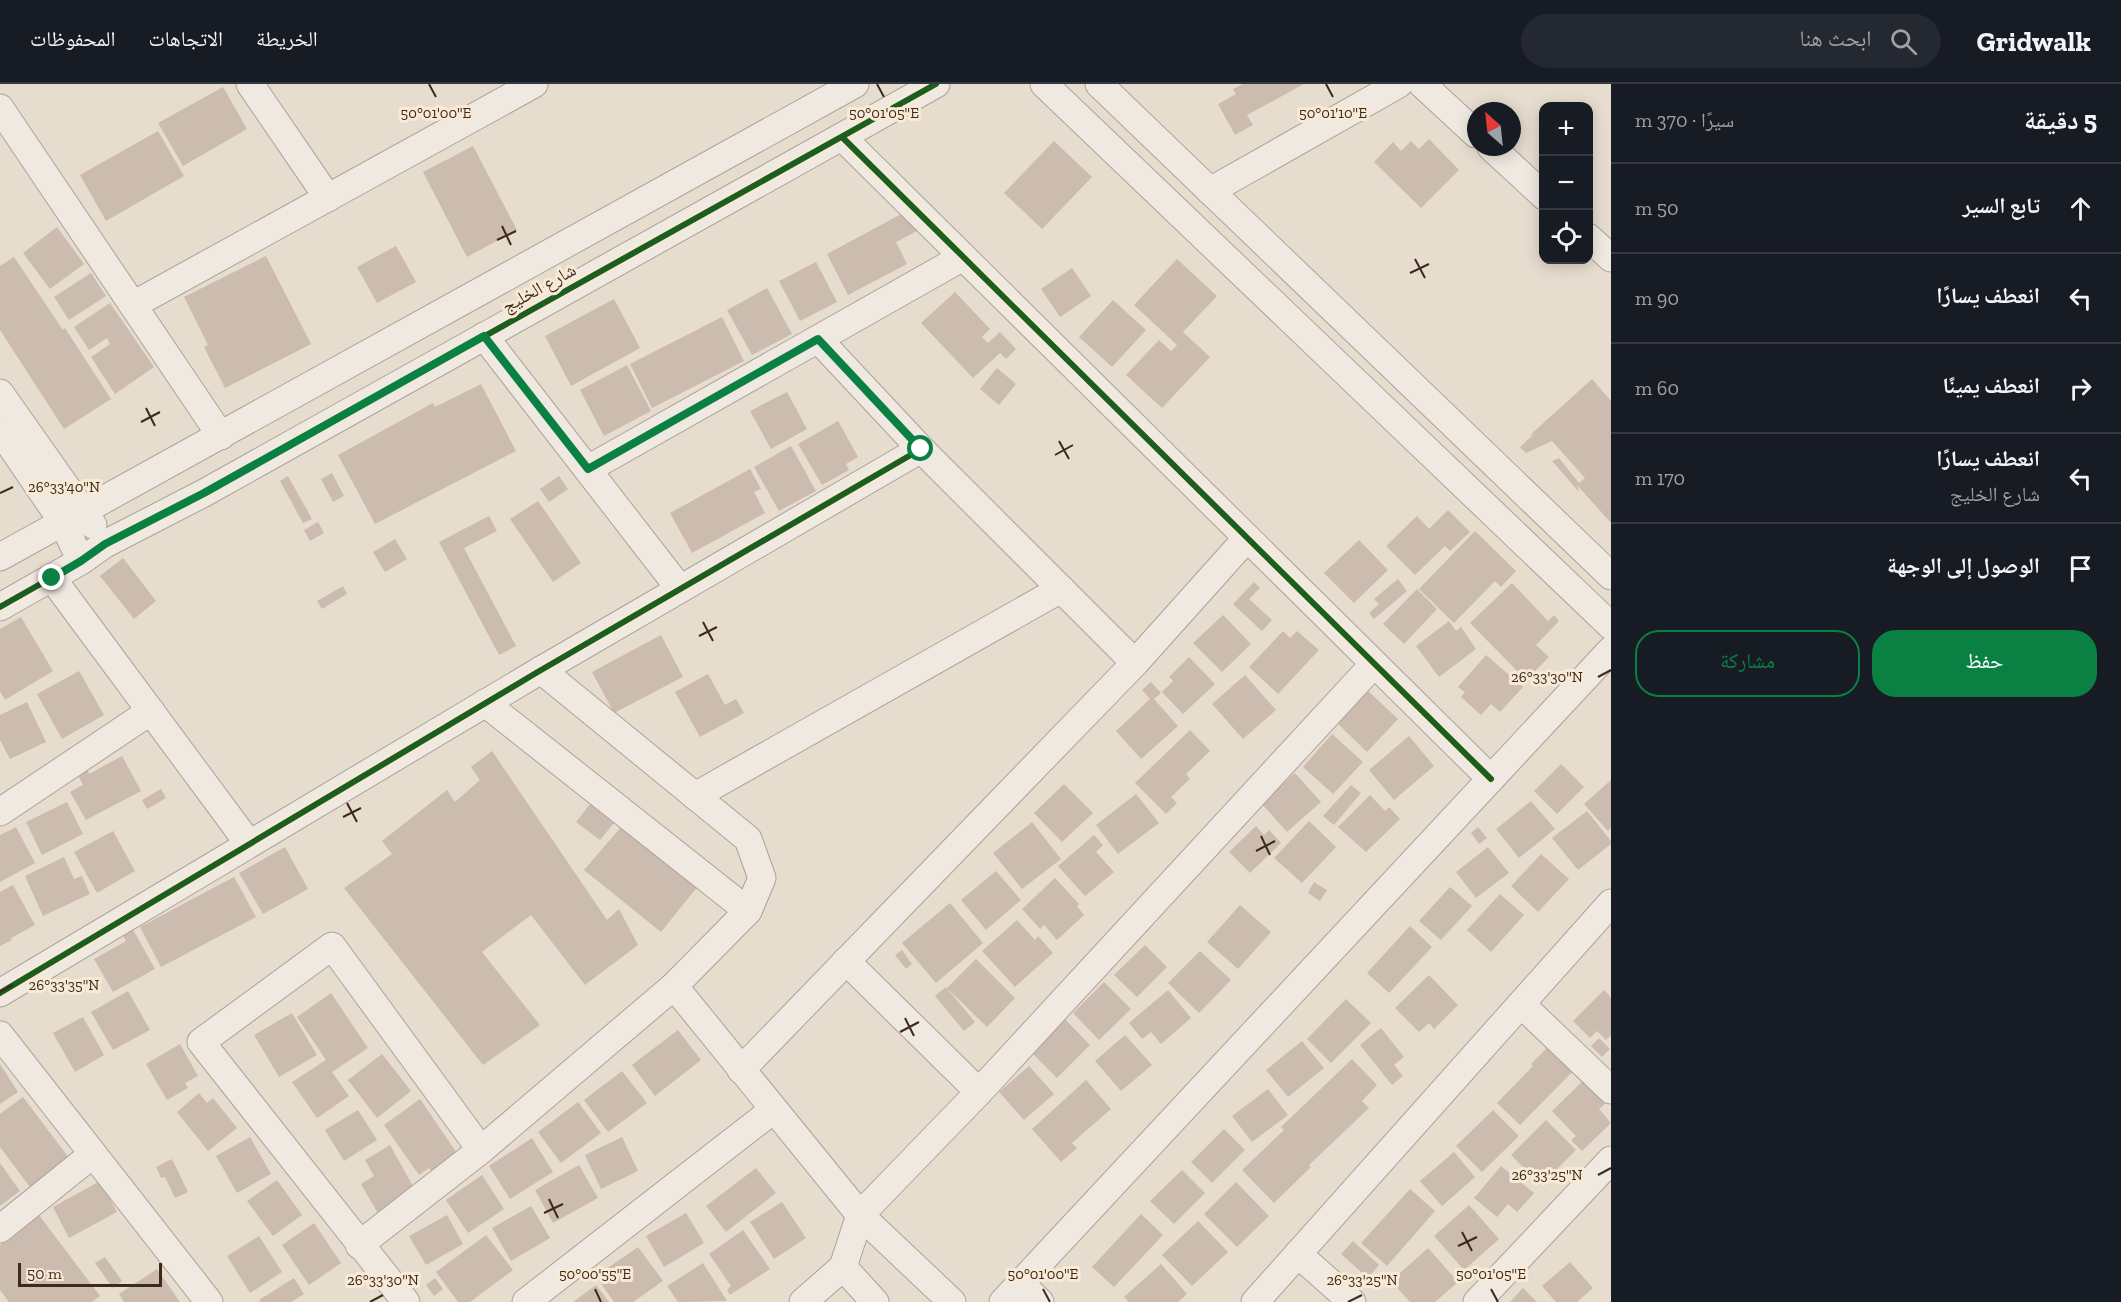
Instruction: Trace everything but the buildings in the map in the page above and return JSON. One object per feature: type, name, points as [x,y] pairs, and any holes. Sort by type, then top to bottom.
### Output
[{"type":"street","points":[[250,84],[328,198]]},
{"type":"street","points":[[133,306],[534,84]]},
{"type":"street","points":[[0,557],[855,84]]},
{"type":"street","name":"شارع الخليج","points":[[0,607],[81,561],[105,544],[204,493],[936,84]]},
{"type":"street","points":[[1044,84],[1611,626]]},
{"type":"street","points":[[1099,84],[1611,576]]},
{"type":"street","points":[[1210,191],[1399,84]]},
{"type":"street","points":[[1422,84],[1467,126]]},
{"type":"street","points":[[0,108],[221,436]]},
{"type":"street","points":[[842,136],[1491,779]]},
{"type":"street","points":[[1501,156],[1539,191]]},
{"type":"street","points":[[1593,242],[1611,258]]},
{"type":"street","points":[[588,469],[963,256]]},
{"type":"street","points":[[484,336],[681,589]]},
{"type":"street","points":[[818,339],[921,449],[1135,663]]},
{"type":"street","points":[[0,393],[73,516],[81,561]]},
{"type":"street","points":[[0,430],[73,516],[105,544]]},
{"type":"street","points":[[0,993],[484,703],[921,449]]},
{"type":"street","points":[[741,1070],[1135,663],[1247,538]]},
{"type":"street","points":[[52,578],[249,844]]},
{"type":"street","points":[[695,796],[1061,589]]},
{"type":"street","points":[[1041,1302],[1012,1293],[1611,650]]},
{"type":"street","points":[[814,1298],[843,1267],[860,1215],[980,1092],[1374,664]]},
{"type":"street","points":[[359,1245],[481,1149],[674,986],[748,911],[762,878],[748,839],[541,670]]},
{"type":"street","points":[[484,703],[748,911]]},
{"type":"street","points":[[0,812],[151,711]]},
{"type":"street","points":[[1255,1302],[1611,903]]},
{"type":"street","points":[[406,1302],[201,1042],[332,946],[481,1149]]},
{"type":"street","points":[[846,961],[980,1092]]},
{"type":"street","points":[[674,986],[860,1215],[952,1302]]},
{"type":"street","points":[[1521,1004],[1611,1090]]},
{"type":"street","points":[[0,1035],[209,1302]]},
{"type":"street","points":[[526,1302],[773,1110]]},
{"type":"street","points":[[0,1229],[93,1154]]},
{"type":"street","points":[[1477,1302],[1611,1160]]},
{"type":"street","points":[[1298,1254],[1352,1302]]},
{"type":"street","points":[[843,1267],[875,1302]]},
{"type":"cycle path","points":[[0,607],[81,561],[105,544],[204,493],[936,84]]},
{"type":"cycle path","points":[[842,137],[1491,779]]},
{"type":"cycle path","points":[[0,993],[536,673],[921,449]]},
{"type":"route","points":[[52,578],[105,544],[204,493],[484,336],[588,469],[818,339],[921,449]]}]
